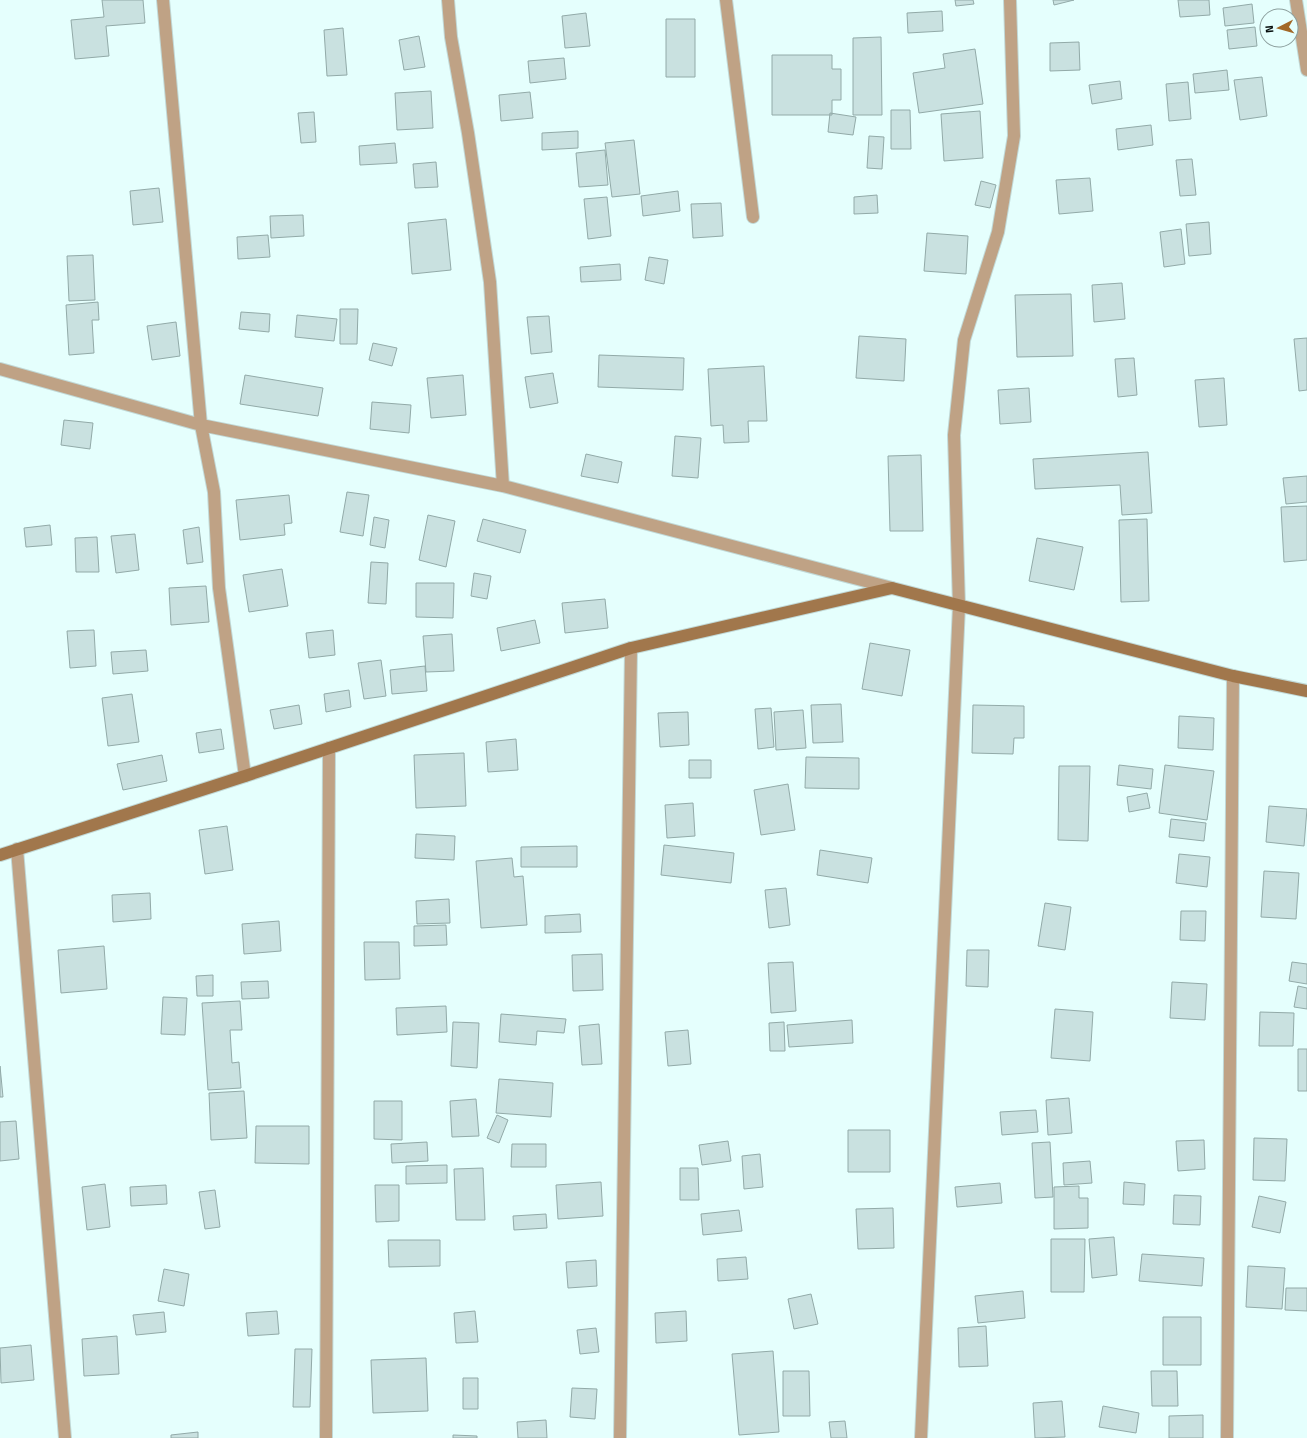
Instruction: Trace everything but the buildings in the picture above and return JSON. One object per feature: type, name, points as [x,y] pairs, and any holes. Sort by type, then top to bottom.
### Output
[{"type":"street","points":[[163,0],[201,425],[214,492],[219,588],[245,776]]},
{"type":"street","points":[[448,0],[451,37],[468,132],[490,282],[503,486]]},
{"type":"street","points":[[726,0],[753,217]]},
{"type":"street","points":[[921,1438],[959,606],[954,435],[964,340],[998,232],[1014,136],[1010,0]]},
{"type":"street","points":[[1296,0],[1307,70]]},
{"type":"street","points":[[0,369],[201,425],[503,486],[959,606],[1233,676],[1307,691]]},
{"type":"street","points":[[0,855],[245,776],[631,648],[892,588]]},
{"type":"street","points":[[620,1438],[631,648]]},
{"type":"street","points":[[1227,1438],[1233,676]]},
{"type":"street","points":[[326,1438],[329,748]]},
{"type":"street","points":[[17,849],[65,1438]]}]
